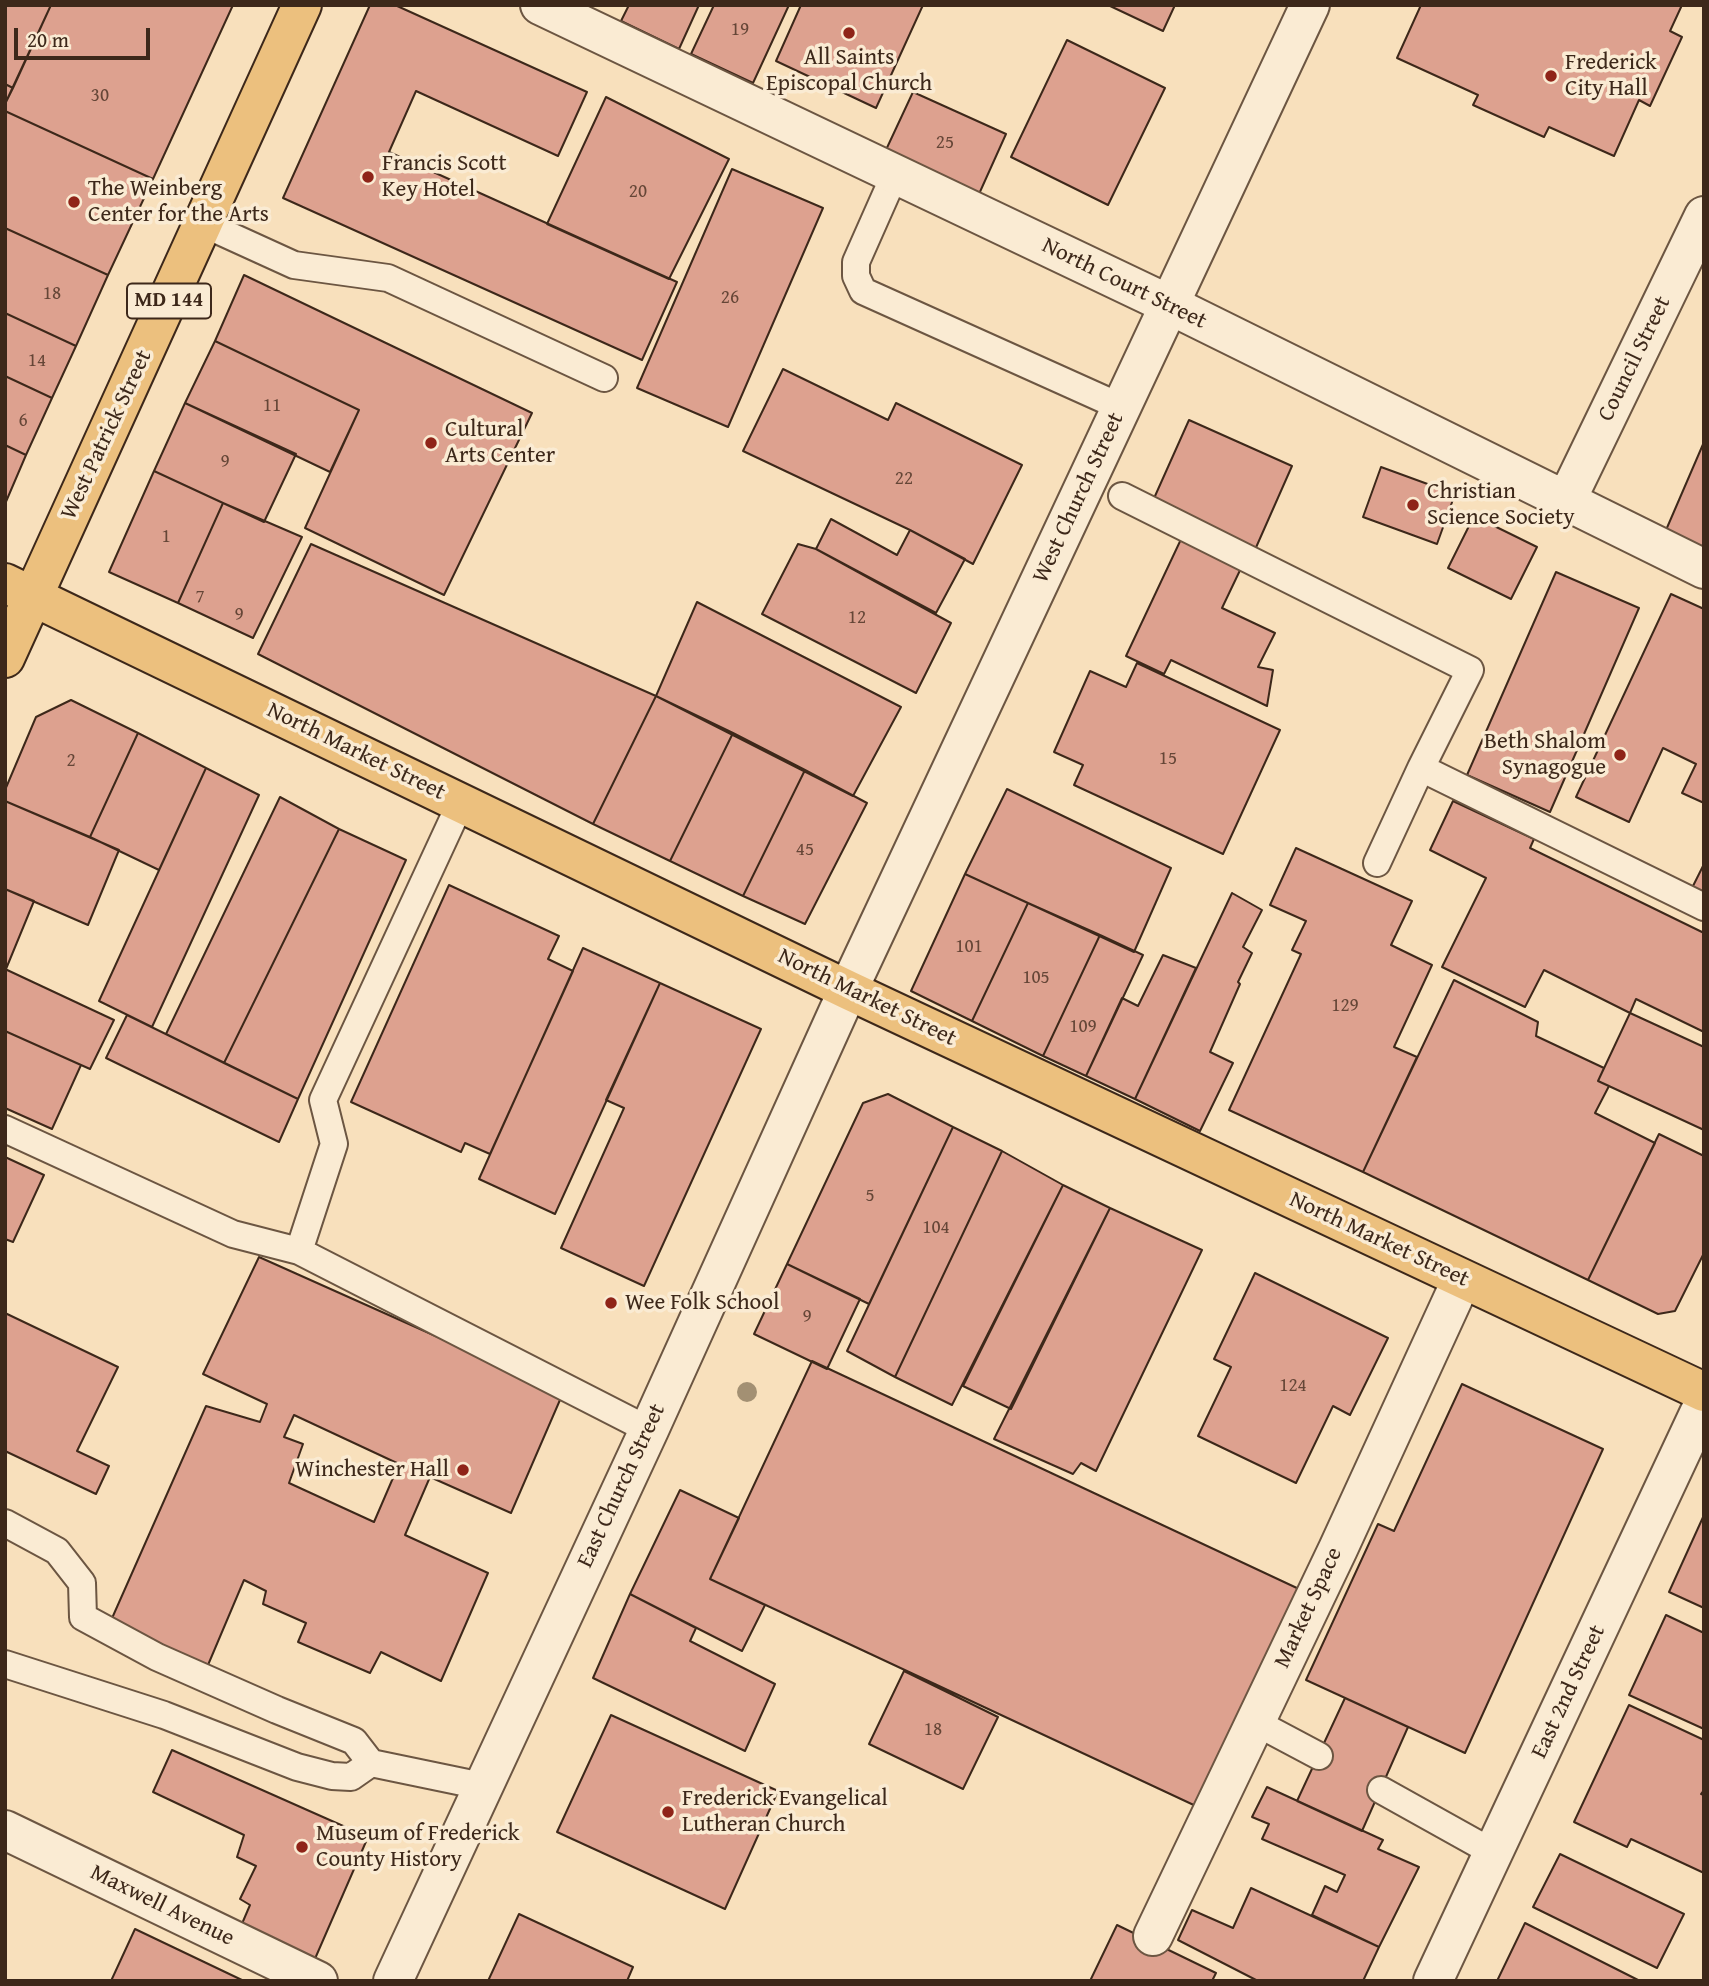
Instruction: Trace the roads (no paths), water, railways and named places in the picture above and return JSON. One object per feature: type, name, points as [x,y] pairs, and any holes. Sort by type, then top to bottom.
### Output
[{"type":"main road","name":"West Patrick Street","points":[[19,589],[204,224],[302,5]]},
{"type":"main road","name":"MD 144","points":[[5,658],[19,589]]},
{"type":"main road","name":"North Market Street","points":[[19,589],[848,990],[1704,1392]]},
{"type":"street","name":"North Court Street","points":[[540,5],[1170,305],[1704,569]]},
{"type":"street","name":"West Church Street","points":[[848,990],[1310,5]]},
{"type":"street","name":"Council Street","points":[[1566,501],[1704,216]]},
{"type":"street","name":"East Church Street","points":[[393,1981],[649,1430],[848,990]]},
{"type":"street","name":"Market Space","points":[[1153,1936],[1462,1279]]},
{"type":"street","name":"East 2nd Street","points":[[1433,1981],[1704,1403]]},
{"type":"street","name":"Maxwell Avenue","points":[[5,1830],[318,1981]]},
{"type":"lane","points":[[895,174],[856,262],[856,276],[863,291],[1121,407]]},
{"type":"lane","points":[[204,224],[294,265],[388,278],[604,378]]},
{"type":"lane","points":[[1122,496],[1469,670],[1377,863]]},
{"type":"lane","points":[[1421,768],[1704,907]]},
{"type":"lane","points":[[299,1251],[334,1144],[323,1100],[461,802]]},
{"type":"lane","points":[[5,1129],[233,1234],[299,1251],[649,1430]]},
{"type":"lane","points":[[5,1524],[57,1551],[82,1583],[83,1617],[156,1657],[354,1741],[371,1763],[482,1786]]},
{"type":"lane","points":[[5,1664],[164,1715],[297,1767],[332,1776],[351,1777],[371,1763]]},
{"type":"lane","points":[[1255,1722],[1319,1756]]},
{"type":"lane","points":[[1381,1790],[1493,1853]]},
{"type":"place","name":"All Saints Episcopal Church","points":[[849,33]]},
{"type":"place","name":"Frederick City Hall","points":[[1551,76]]},
{"type":"place","name":"Francis Scott Key Hotel","points":[[368,177]]},
{"type":"place","name":"The Weinberg Center for the Arts","points":[[74,202]]},
{"type":"place","name":"Cultural Arts Center","points":[[431,443]]},
{"type":"place","name":"Christian Science Society","points":[[1413,505]]},
{"type":"place","name":"Beth Shalom Synagogue","points":[[1620,755]]},
{"type":"place","name":"Wee Folk School","points":[[611,1303]]},
{"type":"place","name":"Winchester Hall","points":[[463,1470]]},
{"type":"place","name":"Frederick Evangelical Lutheran Church","points":[[668,1812]]},
{"type":"place","name":"Museum of Frederick County History","points":[[302,1847]]}]
